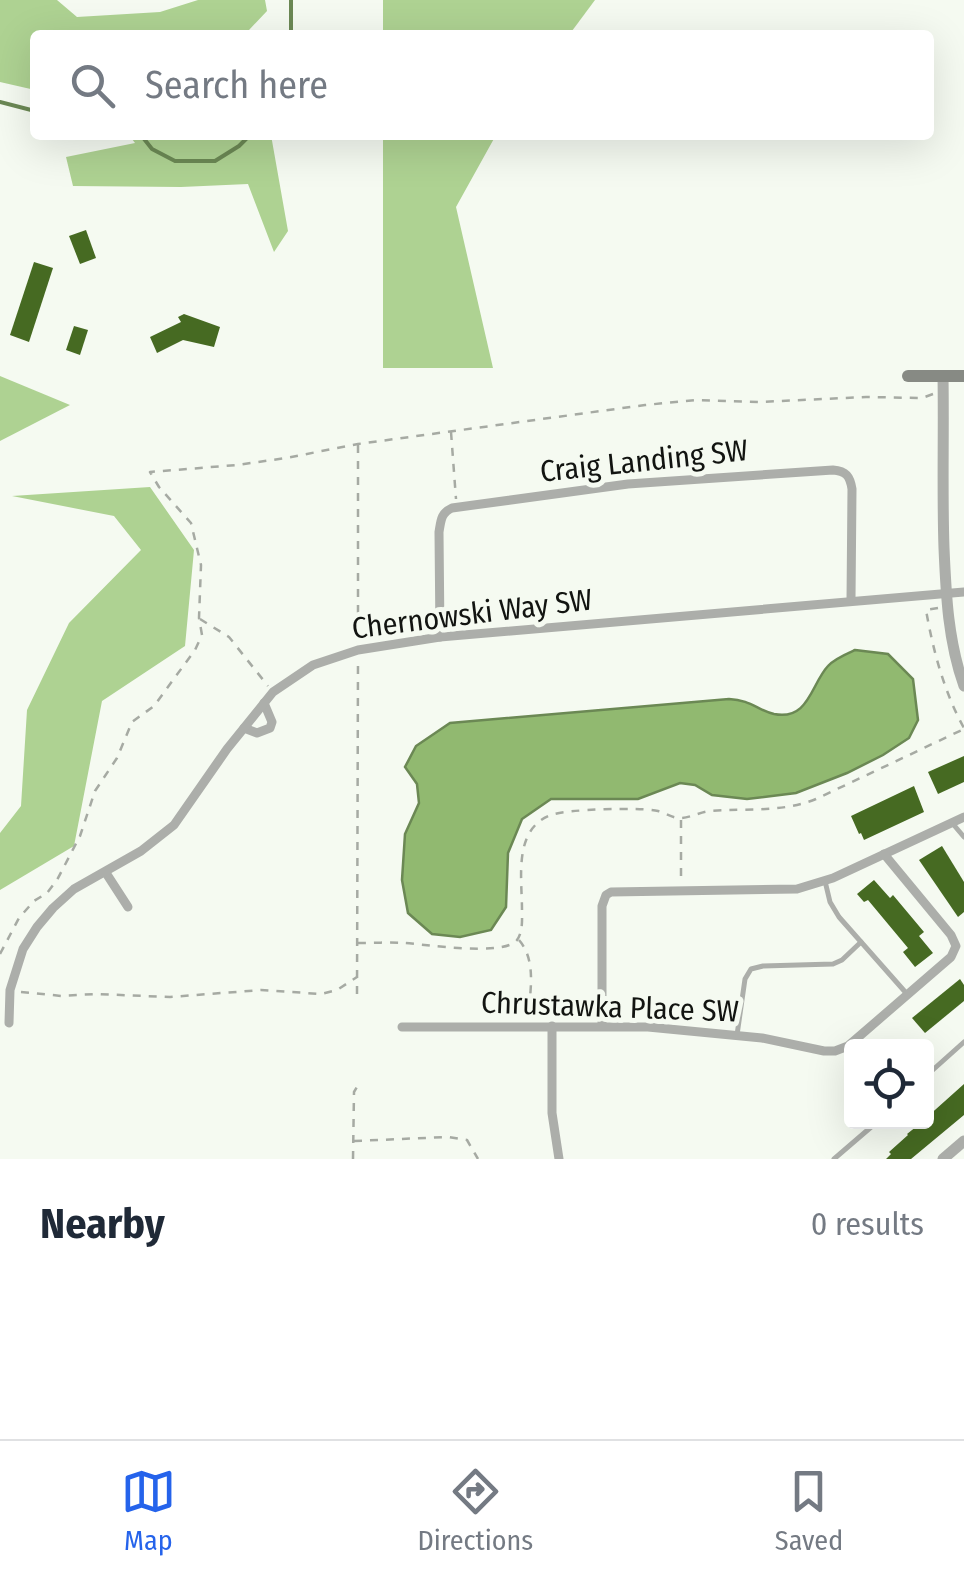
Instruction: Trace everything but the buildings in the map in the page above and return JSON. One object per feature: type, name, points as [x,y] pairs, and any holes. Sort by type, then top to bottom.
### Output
[{"type":"main road","points":[[908,376],[964,376]]},
{"type":"street","points":[[943,376],[947,608],[952,647],[964,686]]},
{"type":"street","name":"Craig Landing SW","points":[[457,508],[628,484],[841,471],[851,479],[852,489],[852,600]]},
{"type":"street","points":[[440,637],[441,519],[444,512],[457,508]]},
{"type":"street","name":"Chernowski Way SW","points":[[9,1023],[10,990],[23,949],[53,908],[74,889],[141,852],[174,825],[226,749],[272,692],[313,665],[358,650],[440,637],[964,592]]},
{"type":"street","points":[[244,728],[257,733],[270,728],[272,722],[264,703]]},
{"type":"street","points":[[602,1026],[606,895],[617,890],[783,890],[825,882],[964,817]]},
{"type":"street","name":"Chrustawka Place SW","points":[[402,1026],[681,1029],[835,1051],[848,1046],[952,957],[956,946],[951,934],[884,854]]},
{"type":"street","points":[[106,873],[128,907]]},
{"type":"street","points":[[552,1026],[552,1114],[559,1159]]},
{"type":"street","points":[[944,1159],[964,1141]]},
{"type":"lane","points":[[952,823],[964,837]]},
{"type":"lane","points":[[825,882],[834,909],[907,994]]},
{"type":"lane","points":[[736,1034],[744,979],[751,970],[763,966],[833,964],[860,942]]},
{"type":"lane","points":[[934,1069],[964,1042]]},
{"type":"lane","points":[[834,1159],[868,1129]]},
{"type":"path","points":[[0,954],[18,918],[58,880],[80,836],[95,791],[117,758],[132,722],[154,706],[202,635],[201,565],[190,522],[150,472],[237,465],[358,444],[646,405],[697,400],[784,402],[924,396]]},
{"type":"path","points":[[451,431],[457,508]]},
{"type":"path","points":[[357,994],[358,444]]},
{"type":"path","points":[[358,943],[511,945],[518,939],[522,919],[526,839],[537,823],[556,813],[652,810],[681,818],[706,812],[766,811],[804,803],[964,729],[940,666],[926,610],[947,608]]},
{"type":"path","points":[[199,618],[228,637],[272,692]]},
{"type":"path","points":[[681,818],[681,889]]},
{"type":"path","points":[[518,939],[526,949],[530,965],[528,1026]]},
{"type":"path","points":[[10,990],[62,996],[170,996],[260,990],[320,994],[337,990],[357,977]]},
{"type":"path","points":[[353,1159],[354,1092],[360,1082]]},
{"type":"path","points":[[354,1141],[448,1137],[467,1140],[478,1159]]},
{"type":"shaded area","points":[[0,0],[57,0],[77,17],[160,12],[198,0],[265,0],[267,11],[249,30],[30,30],[30,89],[0,82]]},
{"type":"shaded area","points":[[383,0],[595,0],[573,30],[383,30]]},
{"type":"shaded area","points":[[133,140],[272,140],[288,231],[274,252],[248,184],[73,186],[66,157],[135,143]]},
{"type":"shaded area","points":[[383,140],[493,140],[456,207],[493,368],[383,368]]},
{"type":"shaded area","points":[[0,376],[70,405],[0,441]]},
{"type":"shaded area","points":[[150,487],[194,550],[185,646],[102,701],[74,846],[0,890],[0,833],[21,806],[27,710],[69,623],[141,550],[114,516],[12,496]]},
{"type":"shaded area","points":[[855,650],[888,654],[913,679],[918,720],[909,738],[883,755],[796,793],[747,799],[712,795],[695,785],[680,783],[638,799],[551,799],[522,819],[508,853],[506,907],[491,930],[460,937],[432,934],[408,913],[402,880],[405,834],[419,803],[417,784],[405,767],[416,746],[450,723],[729,699],[786,715],[802,707],[831,663]]},
{"type":"waterway","points":[[291,0],[291,30]]},
{"type":"waterway","points":[[0,102],[30,110]]},
{"type":"waterway","points":[[145,140],[152,149],[175,161],[215,161],[245,140]]}]
